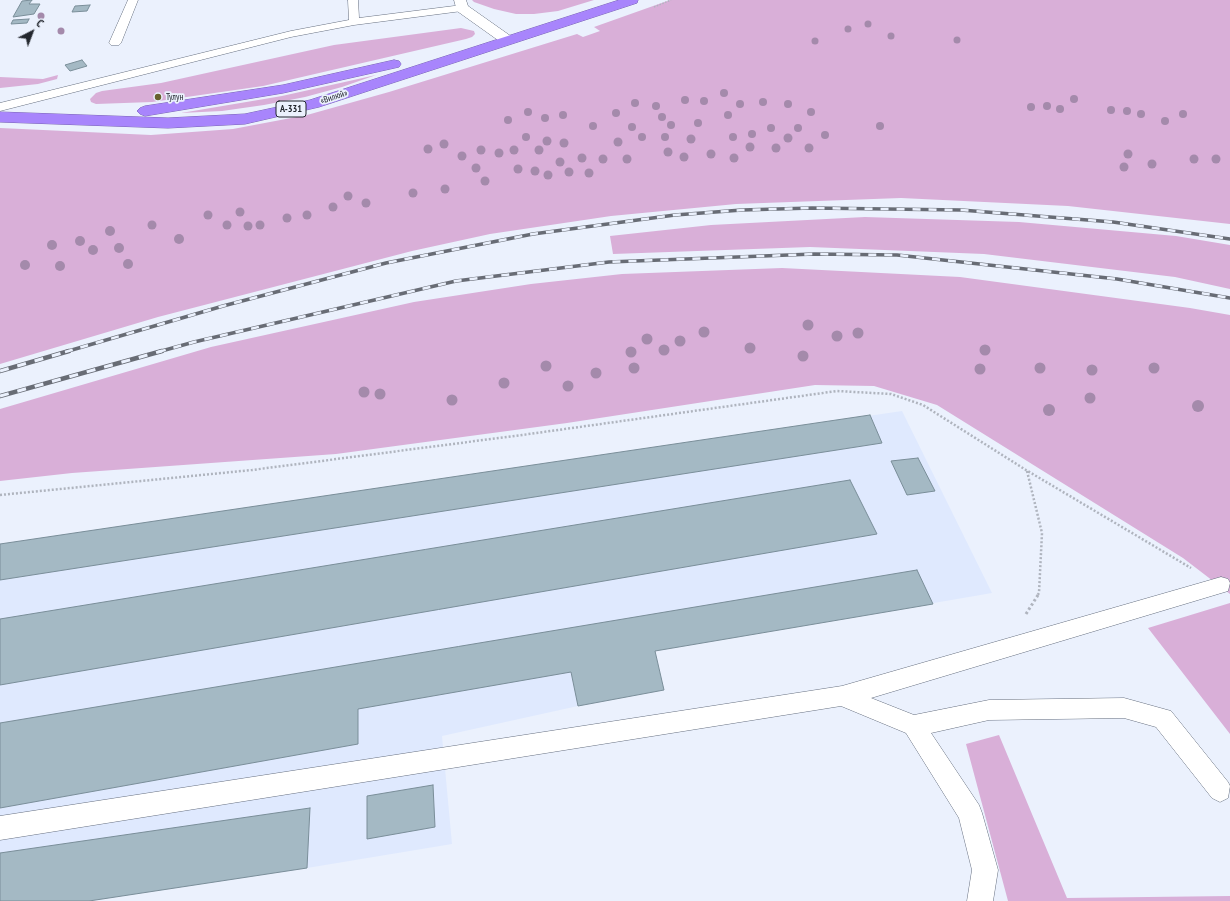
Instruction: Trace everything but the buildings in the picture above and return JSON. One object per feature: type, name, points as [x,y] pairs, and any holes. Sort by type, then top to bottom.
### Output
[{"type":"highway","name":"«Вилюй»","points":[[0,117],[127,123],[245,119],[314,104],[632,0]]},
{"type":"highway","points":[[67,119],[164,110],[284,89],[507,40]]},
{"type":"street","points":[[461,4],[507,40]]},
{"type":"lane","points":[[114,43],[133,0]]},
{"type":"lane","points":[[353,0],[354,22]]},
{"type":"lane","points":[[0,107],[291,34],[461,4]]},
{"type":"lane","points":[[0,828],[842,696],[1221,585]]},
{"type":"lane","points":[[842,696],[914,726],[988,710],[1124,708],[1163,718],[1220,790]]},
{"type":"lane","points":[[914,726],[970,814],[985,870],[980,901]]},
{"type":"path","points":[[0,495],[252,470],[522,435],[837,391],[891,394],[923,405],[1026,470],[1221,585]]},
{"type":"path","points":[[1006,648],[1039,593],[1042,533],[1026,470]]},
{"type":"shaded area","points":[[472,0],[594,0],[558,11],[534,14],[516,14],[494,9]]},
{"type":"shaded area","points":[[670,0],[1230,0],[1230,224],[1068,206],[901,198],[736,204],[611,216],[490,234],[412,251],[158,317],[0,364],[0,128],[151,135],[233,129],[307,115],[389,92],[577,34],[583,37],[600,31],[594,27]]},
{"type":"shaded area","points":[[461,28],[474,31],[475,34],[466,39],[263,86],[152,102],[96,104],[91,102],[90,99],[96,93],[102,91],[161,83],[334,45]]},
{"type":"shaded area","points":[[58,75],[57,79],[38,84],[0,88],[0,77],[43,79]]},
{"type":"shaded area","points":[[376,75],[342,87],[305,97],[264,105],[222,111],[181,113],[282,96]]},
{"type":"shaded area","points":[[865,217],[1019,222],[1176,236],[1230,245],[1230,289],[1175,277],[984,254],[810,247],[613,254],[610,236],[711,225]]},
{"type":"shaded area","points":[[782,268],[960,277],[1190,308],[1230,315],[1230,594],[1183,558],[937,405],[874,386],[815,385],[567,423],[336,454],[72,473],[0,481],[0,409],[211,347],[414,302],[531,284],[622,274]]},
{"type":"shaded area","points":[[902,411],[992,593],[655,651],[664,690],[578,706],[442,736],[452,844],[307,868],[89,901],[0,901],[0,544]]},
{"type":"shaded area","points":[[1230,603],[1230,734],[1148,628]]},
{"type":"shaded area","points":[[999,735],[1067,898],[1230,896],[1230,901],[1008,901],[966,744]]},
{"type":"railway","points":[[65,352],[223,306],[386,263],[533,234],[675,215],[742,210],[812,208],[961,210],[1113,222],[1230,239]]},
{"type":"railway","points":[[158,352],[194,342],[456,281],[609,262],[814,254],[897,255],[1117,279],[1230,298]]},
{"type":"railway","points":[[0,371],[69,351]]},
{"type":"railway","points":[[0,396],[162,351]]},
{"type":"place","name":"Тулун","points":[[158,97]]}]
